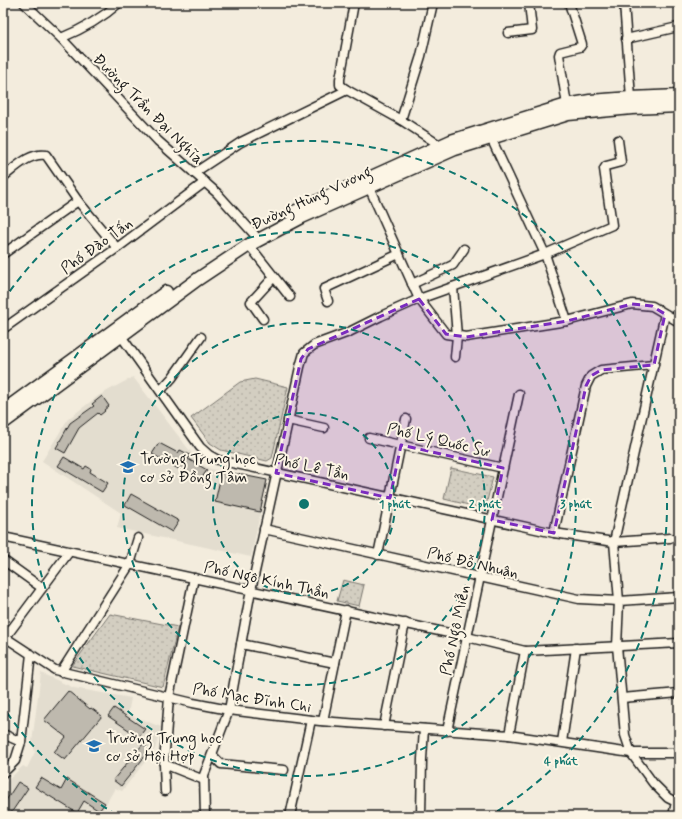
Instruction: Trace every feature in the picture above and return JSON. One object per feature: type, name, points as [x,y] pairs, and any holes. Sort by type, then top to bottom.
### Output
[{"type":"main road","name":"Đường Hùng Vương","points":[[3,423],[198,279],[297,210],[451,141],[566,105],[590,101],[679,96]]},
{"type":"main road","name":"Đường Hùng Vương","points":[[3,411],[194,272],[254,239],[302,217],[455,149],[568,114],[632,108],[679,106]]},
{"type":"street","name":"Đường Trần Đại Nghĩa","points":[[24,3],[61,38],[148,130],[217,193],[254,239],[274,277],[290,298]]},
{"type":"street","points":[[61,38],[95,22],[119,3]]},
{"type":"street","points":[[354,3],[340,85],[401,120],[441,146]]},
{"type":"street","points":[[401,120],[421,56],[434,3]]},
{"type":"street","points":[[508,33],[532,30],[529,3]]},
{"type":"street","points":[[566,105],[558,55],[560,52],[580,47],[582,44],[569,3]]},
{"type":"street","points":[[624,3],[631,98]]},
{"type":"street","points":[[626,39],[678,26]]},
{"type":"street","points":[[194,173],[241,142],[347,90]]},
{"type":"street","points":[[491,138],[546,254],[567,321]]},
{"type":"street","points":[[205,816],[204,775],[229,710],[251,590],[301,360],[304,353],[314,345],[349,332],[419,299],[546,254],[612,225],[604,169],[606,166],[621,162],[618,140]]},
{"type":"street","points":[[3,177],[33,156],[38,154],[46,155],[78,201],[116,248]]},
{"type":"street","name":"Phố Đào Tấn","points":[[3,329],[205,182]]},
{"type":"street","points":[[369,187],[419,299],[446,334],[466,337],[567,321],[632,304],[652,306],[679,322]]},
{"type":"street","points":[[3,254],[78,201]]},
{"type":"street","points":[[412,284],[452,266],[464,249]]},
{"type":"street","points":[[328,301],[324,289],[399,254]]},
{"type":"street","points":[[263,319],[251,302],[274,277]]},
{"type":"street","points":[[453,287],[457,336],[455,357]]},
{"type":"street","points":[[665,314],[614,542],[619,601],[617,646],[625,735],[631,753],[653,782],[668,798],[676,802],[673,816]]},
{"type":"street","name":"Phố Lê Tần","points":[[122,336],[200,447],[209,455],[218,460],[554,533],[614,542],[670,538]]},
{"type":"street","points":[[161,390],[172,378],[201,337]]},
{"type":"street","points":[[554,533],[586,386],[591,376],[601,370],[654,365]]},
{"type":"street","name":"Phố Ngô Miễn","points":[[447,731],[519,394]]},
{"type":"street","points":[[378,554],[406,419]]},
{"type":"street","points":[[288,420],[324,428]]},
{"type":"street","name":"Phố Lý Quốc Sư","points":[[369,438],[503,468]]},
{"type":"street","name":"Phố Đỗ Nhuận","points":[[264,529],[579,599],[619,601],[679,598]]},
{"type":"street","name":"Phố Ngô Kính Thần","points":[[3,537],[346,610],[525,651],[679,643]]},
{"type":"street","points":[[61,672],[130,564],[138,538]]},
{"type":"street","points":[[4,637],[69,552]]},
{"type":"street","points":[[3,560],[42,588]]},
{"type":"street","points":[[165,791],[164,764],[169,697],[194,578]]},
{"type":"street","points":[[323,721],[346,610]]},
{"type":"street","points":[[384,726],[405,623]]},
{"type":"street","name":"Phố Mạc Đĩnh Chi","points":[[4,637],[55,670],[61,672],[229,710],[311,720],[509,735],[631,753]]},
{"type":"street","points":[[241,644],[335,663]]},
{"type":"street","points":[[562,742],[576,648]]},
{"type":"street","points":[[509,735],[525,651]]},
{"type":"street","points":[[3,773],[15,761],[21,742],[31,654]]},
{"type":"street","points":[[622,698],[679,693]]},
{"type":"street","points":[[290,816],[311,720]]},
{"type":"street","points":[[421,816],[424,729]]},
{"type":"street","points":[[3,734],[21,742]]},
{"type":"street","points":[[631,753],[679,753]]},
{"type":"street","points":[[212,755],[221,764],[284,770]]},
{"type":"street","points":[[164,764],[204,780]]},
{"type":"highlighted area","points":[[419,299],[446,334],[466,337],[567,321],[632,304],[652,306],[665,314],[654,365],[601,370],[591,376],[586,386],[554,533],[492,520],[503,468],[401,445],[390,498],[276,473],[301,359],[308,349]]},
{"type":"shaded area","name":"Trường Trung học cơ sở Đồng Tâm","points":[[133,377],[200,464],[211,469],[267,480],[251,557],[117,528],[121,513],[42,461],[68,419],[98,396]]},
{"type":"shaded area","points":[[255,379],[288,387],[272,458],[267,461],[221,450],[210,443],[191,418],[240,382]]},
{"type":"shaded area","points":[[451,468],[493,477],[485,509],[444,499]]},
{"type":"shaded area","points":[[343,580],[364,585],[359,606],[337,601]]},
{"type":"shaded area","points":[[110,614],[178,627],[163,687],[72,666]]},
{"type":"shaded area","name":"Trường Trung học cơ sở Hội Hợp","points":[[41,673],[74,688],[131,698],[128,714],[161,727],[155,749],[122,791],[115,788],[99,816],[3,816],[3,785],[23,766],[27,768],[35,752],[32,742]]},
{"type":"building","points":[[102,396],[109,406],[104,410],[105,411],[100,415],[98,413],[79,428],[65,453],[56,448],[70,423],[94,406],[92,404]]},
{"type":"building","points":[[159,443],[178,453],[180,450],[190,455],[188,459],[207,470],[200,481],[152,454]]},
{"type":"building","points":[[64,457],[84,469],[86,466],[91,469],[90,472],[108,483],[102,492],[58,466]]},
{"type":"building","points":[[222,471],[267,480],[260,512],[215,502]]},
{"type":"building","points":[[131,494],[179,521],[172,532],[125,505]]},
{"type":"building","points":[[68,691],[90,709],[91,708],[102,716],[65,760],[54,752],[66,737],[44,720]]},
{"type":"building","points":[[114,708],[145,729],[139,737],[108,716]]},
{"type":"building","points":[[143,744],[150,750],[121,786],[113,780]]},
{"type":"building","points":[[41,778],[61,790],[67,779],[105,803],[99,811],[84,801],[77,813],[35,787]]},
{"type":"building","points":[[18,782],[28,788],[9,816],[3,816],[3,805]]},
{"type":"place","name":"Trường Trung học cơ sở Đồng Tâm","points":[[128,467]]},
{"type":"place","name":"Trường Trung học cơ sở Hội Hợp","points":[[94,746]]}]
